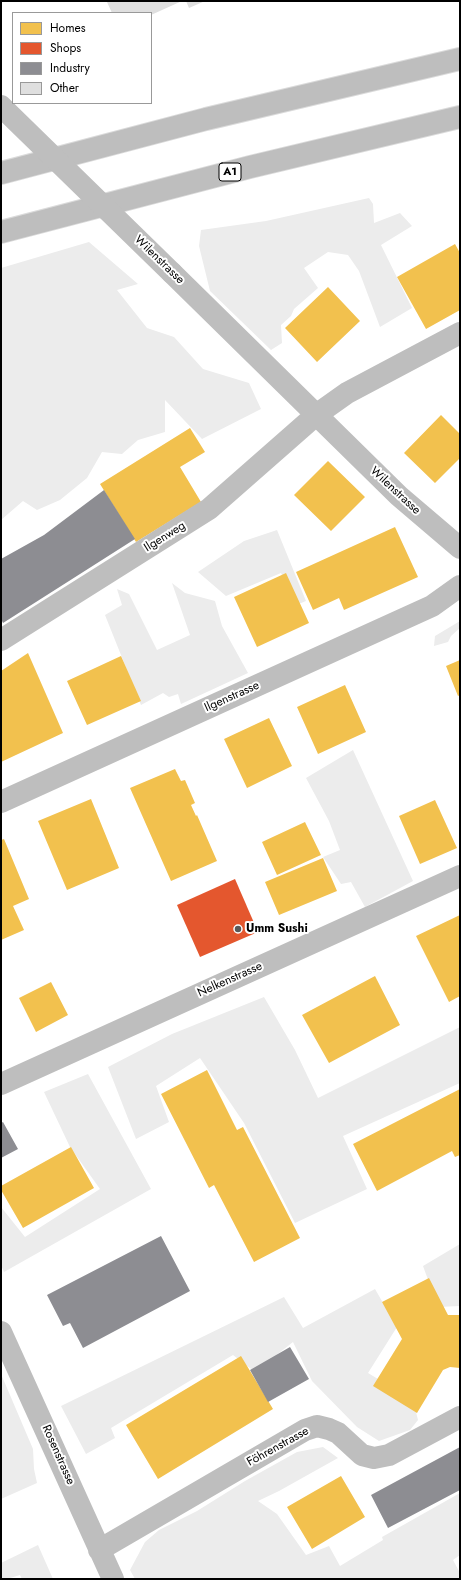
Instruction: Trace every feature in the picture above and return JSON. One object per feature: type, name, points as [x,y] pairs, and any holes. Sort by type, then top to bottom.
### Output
[{"type":"main road","points":[[1,174],[206,119],[460,59]]},
{"type":"main road","name":"Wilenstrasse","points":[[1,106],[399,496],[460,548]]},
{"type":"main road","name":"A1","points":[[1,232],[250,167],[460,117]]},
{"type":"main road","points":[[316,415],[347,392],[460,333]]},
{"type":"main road","name":"Ilgenweg","points":[[1,640],[209,509],[316,415]]},
{"type":"main road","name":"Ilgenstrasse","points":[[1,802],[432,606],[460,586]]},
{"type":"main road","name":"Nelkenstrasse","points":[[1,1084],[460,876]]},
{"type":"main road","name":"Rosenstrasse","points":[[1,1332],[113,1579]]},
{"type":"main road","name":"Föhrenstrasse","points":[[99,1550],[305,1430],[317,1426],[329,1429],[338,1433],[362,1455],[374,1458],[389,1455],[460,1417]]},
{"type":"shaded area","points":[[369,198],[373,204],[374,223],[400,213],[412,226],[381,245],[412,308],[380,327],[359,271],[348,255],[328,252],[304,268],[318,288],[294,309],[291,316],[281,325],[282,343],[271,350],[210,291],[199,246],[201,230],[266,221]]},
{"type":"shaded area","points":[[89,242],[138,284],[117,290],[147,328],[174,337],[203,369],[249,383],[261,409],[202,439],[165,400],[165,432],[138,440],[122,454],[102,452],[87,478],[60,500],[37,510],[23,501],[1,520],[1,268]]},
{"type":"shaded area","points":[[277,530],[306,601],[296,605],[281,573],[226,596],[198,572],[244,541]]},
{"type":"shaded area","points":[[172,583],[185,593],[215,601],[222,626],[248,673],[181,704],[178,694],[169,697],[163,693],[141,705],[105,615],[122,605],[117,589],[129,594],[157,650],[190,635]]},
{"type":"shaded area","points":[[460,621],[460,628],[451,636],[448,642],[434,646],[435,636]]},
{"type":"shaded area","points":[[353,750],[413,881],[365,907],[351,882],[341,884],[323,857],[340,850],[329,821],[306,778]]},
{"type":"shaded area","points":[[264,997],[295,1050],[318,1098],[460,1027],[460,1083],[343,1136],[367,1189],[295,1223],[244,1123],[200,1058],[156,1086],[169,1122],[136,1139],[108,1067],[172,1034]]},
{"type":"shaded area","points":[[88,1074],[151,1189],[4,1272],[1,1265],[1,1207],[25,1237],[100,1189],[70,1147],[44,1092]]},
{"type":"shaded area","points":[[460,1244],[460,1306],[438,1307],[423,1266]]},
{"type":"shaded area","points":[[375,1289],[397,1327],[368,1373],[413,1400],[418,1420],[410,1430],[379,1441],[357,1427],[312,1381],[293,1342],[255,1372],[233,1355],[111,1428],[115,1438],[86,1454],[61,1406],[284,1297],[303,1328]]},
{"type":"shaded area","points":[[1,1374],[33,1449],[34,1469],[37,1483],[1,1499]]},
{"type":"shaded area","points":[[323,1447],[338,1458],[258,1501],[277,1514],[306,1555],[329,1546],[340,1566],[383,1540],[382,1537],[460,1493],[460,1555],[453,1560],[460,1573],[460,1579],[135,1579],[130,1570],[145,1542],[159,1530],[197,1511],[245,1481],[297,1452]]},
{"type":"shaded area","points":[[38,1545],[53,1579],[22,1579],[20,1575],[7,1579],[1,1579],[1,1563]]},
{"type":"building: Homes","points":[[455,244],[460,253],[460,310],[426,329],[397,277]]},
{"type":"building: Homes","points":[[328,287],[360,321],[317,362],[285,328]]},
{"type":"building: Homes","points":[[441,415],[460,434],[460,458],[435,483],[404,453]]},
{"type":"building: Homes","points":[[190,428],[205,452],[180,467],[201,502],[136,542],[100,484]]},
{"type":"building: Homes","points":[[328,461],[365,497],[331,531],[294,495]]},
{"type":"building: Homes","points":[[395,527],[418,577],[344,610],[339,598],[313,610],[296,572]]},
{"type":"building: Homes","points":[[286,573],[309,623],[257,647],[234,597]]},
{"type":"building: Homes","points":[[28,653],[63,733],[1,762],[1,671]]},
{"type":"building: Homes","points":[[121,656],[141,701],[87,725],[67,681]]},
{"type":"building: Homes","points":[[460,660],[460,695],[458,696],[446,666]]},
{"type":"building: Homes","points":[[345,685],[366,732],[318,754],[297,707]]},
{"type":"building: Homes","points":[[269,718],[292,766],[247,788],[224,739]]},
{"type":"building: Homes","points":[[175,769],[181,781],[185,780],[195,803],[191,805],[196,816],[197,815],[217,861],[171,881],[130,788]]},
{"type":"building: Homes","points":[[91,799],[119,868],[67,890],[38,821]]},
{"type":"building: Homes","points":[[435,800],[457,848],[420,864],[399,816]]},
{"type":"building: Homes","points":[[305,822],[321,855],[277,875],[262,842]]},
{"type":"building: Homes","points":[[4,839],[29,899],[13,906],[24,930],[1,940],[1,840]]},
{"type":"building: Homes","points":[[323,858],[337,891],[279,915],[265,882]]},
{"type":"building: Homes","points":[[460,915],[460,996],[449,1002],[416,936]]},
{"type":"building: Homes","points":[[375,976],[400,1025],[329,1063],[302,1015]]},
{"type":"building: Homes","points":[[51,982],[68,1015],[36,1032],[19,998]]},
{"type":"building: Homes","points":[[207,1070],[237,1130],[243,1127],[300,1238],[254,1262],[214,1185],[209,1188],[161,1094]]},
{"type":"building: Homes","points":[[460,1089],[460,1155],[455,1157],[452,1151],[377,1191],[353,1144]]},
{"type":"building: Homes","points":[[71,1147],[94,1188],[23,1228],[1,1190],[1,1186]]},
{"type":"building: Homes","points":[[429,1278],[448,1315],[460,1315],[460,1368],[450,1367],[443,1370],[417,1413],[373,1386],[402,1339],[382,1302]]},
{"type":"building: Homes","points":[[241,1356],[273,1409],[158,1479],[126,1425]]},
{"type":"building: Homes","points":[[341,1476],[365,1517],[312,1549],[287,1507]]},
{"type":"building: Shops","points":[[235,879],[258,932],[200,957],[177,905]]},
{"type":"building: Industry","points":[[104,490],[135,539],[3,623],[1,619],[1,559],[44,535]]},
{"type":"building: Industry","points":[[3,1122],[18,1149],[1,1158],[1,1123]]},
{"type":"building: Industry","points":[[161,1236],[190,1291],[83,1348],[70,1323],[63,1326],[47,1295]]},
{"type":"building: Industry","points":[[290,1347],[309,1379],[268,1402],[250,1370]]},
{"type":"building: Industry","points":[[460,1447],[460,1490],[388,1528],[371,1495]]},
{"type":"building: Other","points":[[182,1],[152,15],[152,12],[112,12],[107,2]]},
{"type":"building: Other","points":[[186,1],[205,1],[189,8]]},
{"type":"place","name":"Umm Sushi","points":[[238,929]]}]
